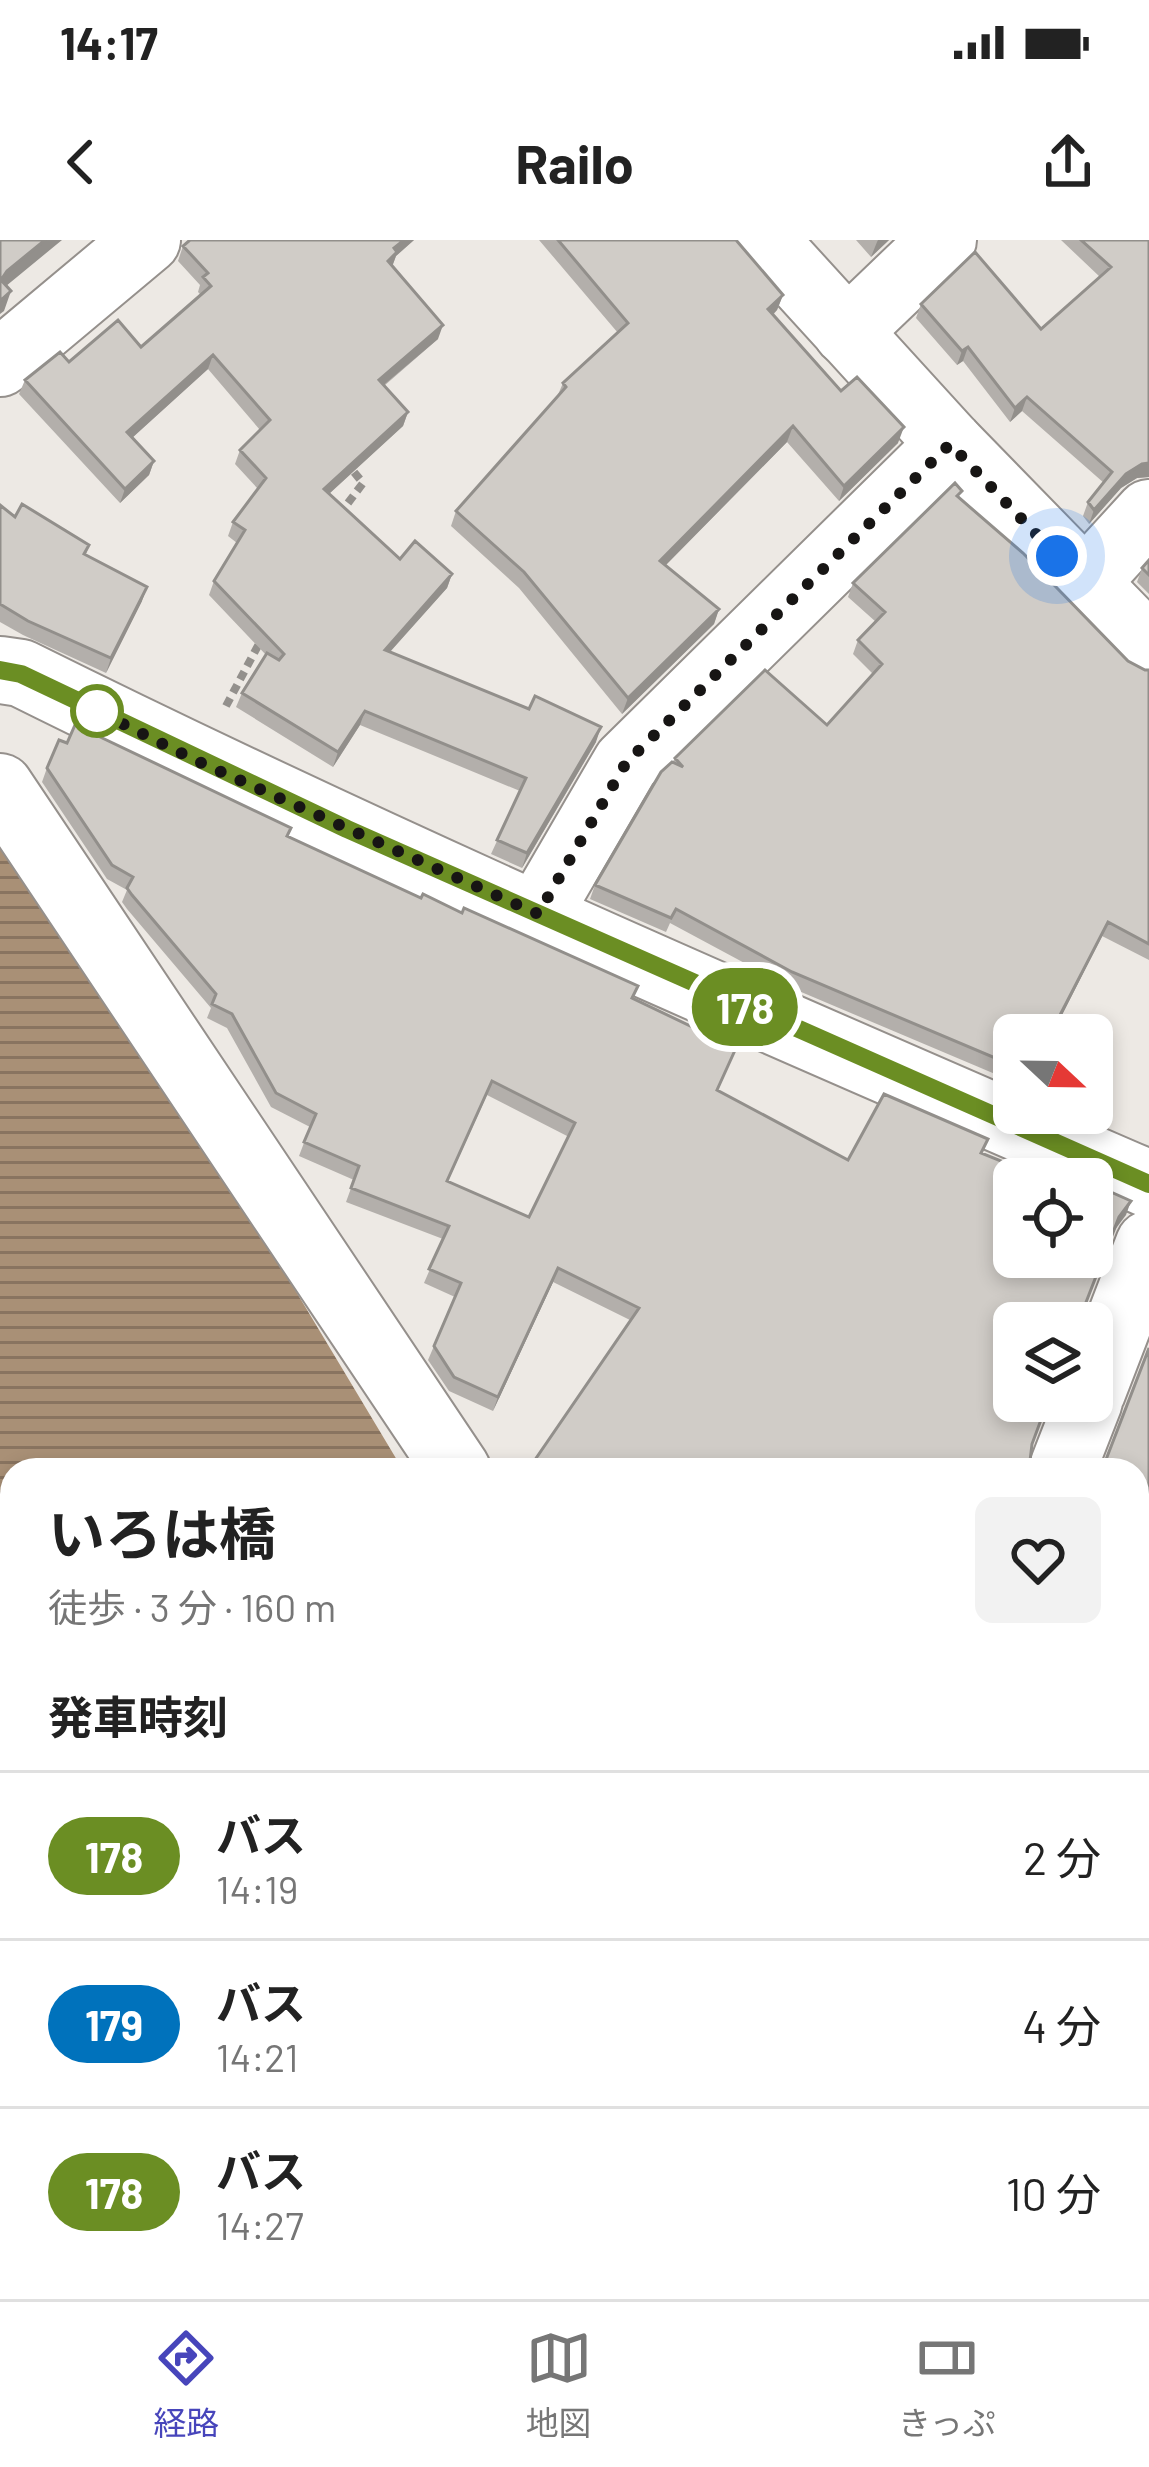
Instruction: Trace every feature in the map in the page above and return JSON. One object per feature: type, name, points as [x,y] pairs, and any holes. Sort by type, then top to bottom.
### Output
[{"type":"street","points":[[0,362],[148,240]]},
{"type":"street","points":[[764,240],[950,444],[1149,648]]},
{"type":"street","points":[[847,332],[944,240]]},
{"type":"street","points":[[538,914],[626,763],[950,444]]},
{"type":"street","points":[[1084,584],[1149,513]]},
{"type":"street","points":[[0,670],[21,674],[197,761],[1149,1184]]},
{"type":"street","points":[[0,787],[449,1458]]},
{"type":"street","points":[[1113,1338],[1149,1244]]},
{"type":"street","points":[[1067,1458],[1081,1422]]},
{"type":"path","points":[[328,532],[363,483],[341,458]]},
{"type":"path","points":[[197,761],[269,628]]},
{"type":"shaded area","points":[[0,819],[107,976],[396,1458],[0,1458]]},
{"type":"building","points":[[0,240],[45,240],[7,271],[1,280],[11,291],[0,301]]},
{"type":"building","points":[[190,240],[404,240],[388,261],[443,325],[379,380],[408,412],[324,489],[400,559],[415,541],[452,574],[385,650],[529,709],[535,696],[601,727],[527,853],[497,840],[526,778],[365,711],[338,752],[242,693],[267,653],[279,660],[284,654],[214,581],[245,530],[233,522],[266,478],[240,450],[270,420],[213,355],[127,432],[154,461],[125,489],[25,380],[60,352],[69,362],[118,320],[141,347],[211,286],[203,277],[208,273],[183,246]]},
{"type":"building","points":[[558,240],[736,240],[783,295],[768,309],[841,391],[857,377],[904,427],[844,486],[793,426],[660,561],[719,609],[628,698],[524,572],[456,511],[566,387],[563,383],[628,323]]},
{"type":"building","points":[[1081,240],[1149,240],[1149,463],[1126,474],[1094,510],[1088,502],[1112,472],[1027,397],[1015,408],[968,347],[962,351],[921,304],[975,252],[1041,329],[1111,267]]},
{"type":"building","points":[[955,483],[962,491],[957,496],[1023,553],[1128,661],[1149,670],[1149,944],[1108,922],[1061,1014],[993,1014],[993,1057],[792,972],[676,909],[671,918],[595,885],[661,772],[672,762],[683,767],[675,758],[765,670],[827,725],[882,664],[858,640],[885,612],[853,583]]},
{"type":"building","points":[[22,504],[89,545],[84,554],[147,587],[111,658],[0,604],[0,505],[15,517]]},
{"type":"building","points":[[75,725],[291,828],[287,836],[421,898],[423,894],[462,913],[464,908],[638,986],[632,998],[736,1048],[717,1090],[848,1160],[884,1094],[988,1139],[981,1153],[994,1158],[993,1278],[1095,1278],[1086,1302],[993,1302],[993,1422],[1040,1422],[1030,1458],[536,1458],[639,1308],[558,1268],[498,1397],[454,1377],[434,1346],[461,1283],[429,1269],[449,1226],[351,1188],[359,1166],[304,1142],[316,1114],[276,1093],[232,1014],[212,1004],[216,994],[132,895],[127,888],[133,877],[112,865],[47,768],[59,740],[67,743]],"holes":[[[492,1081],[575,1123],[529,1217],[447,1181]]]},
{"type":"building","points":[[1113,1193],[1131,1201],[1113,1233]]},
{"type":"building","points":[[1149,1348],[1149,1458],[1107,1458]]},
{"type":"bus line","name":"178","points":[[0,670],[21,674],[347,829],[1149,1184]]},
{"type":"route","points":[[97,711],[91,708],[197,761],[538,914],[626,763],[950,444],[1057,556]]}]
